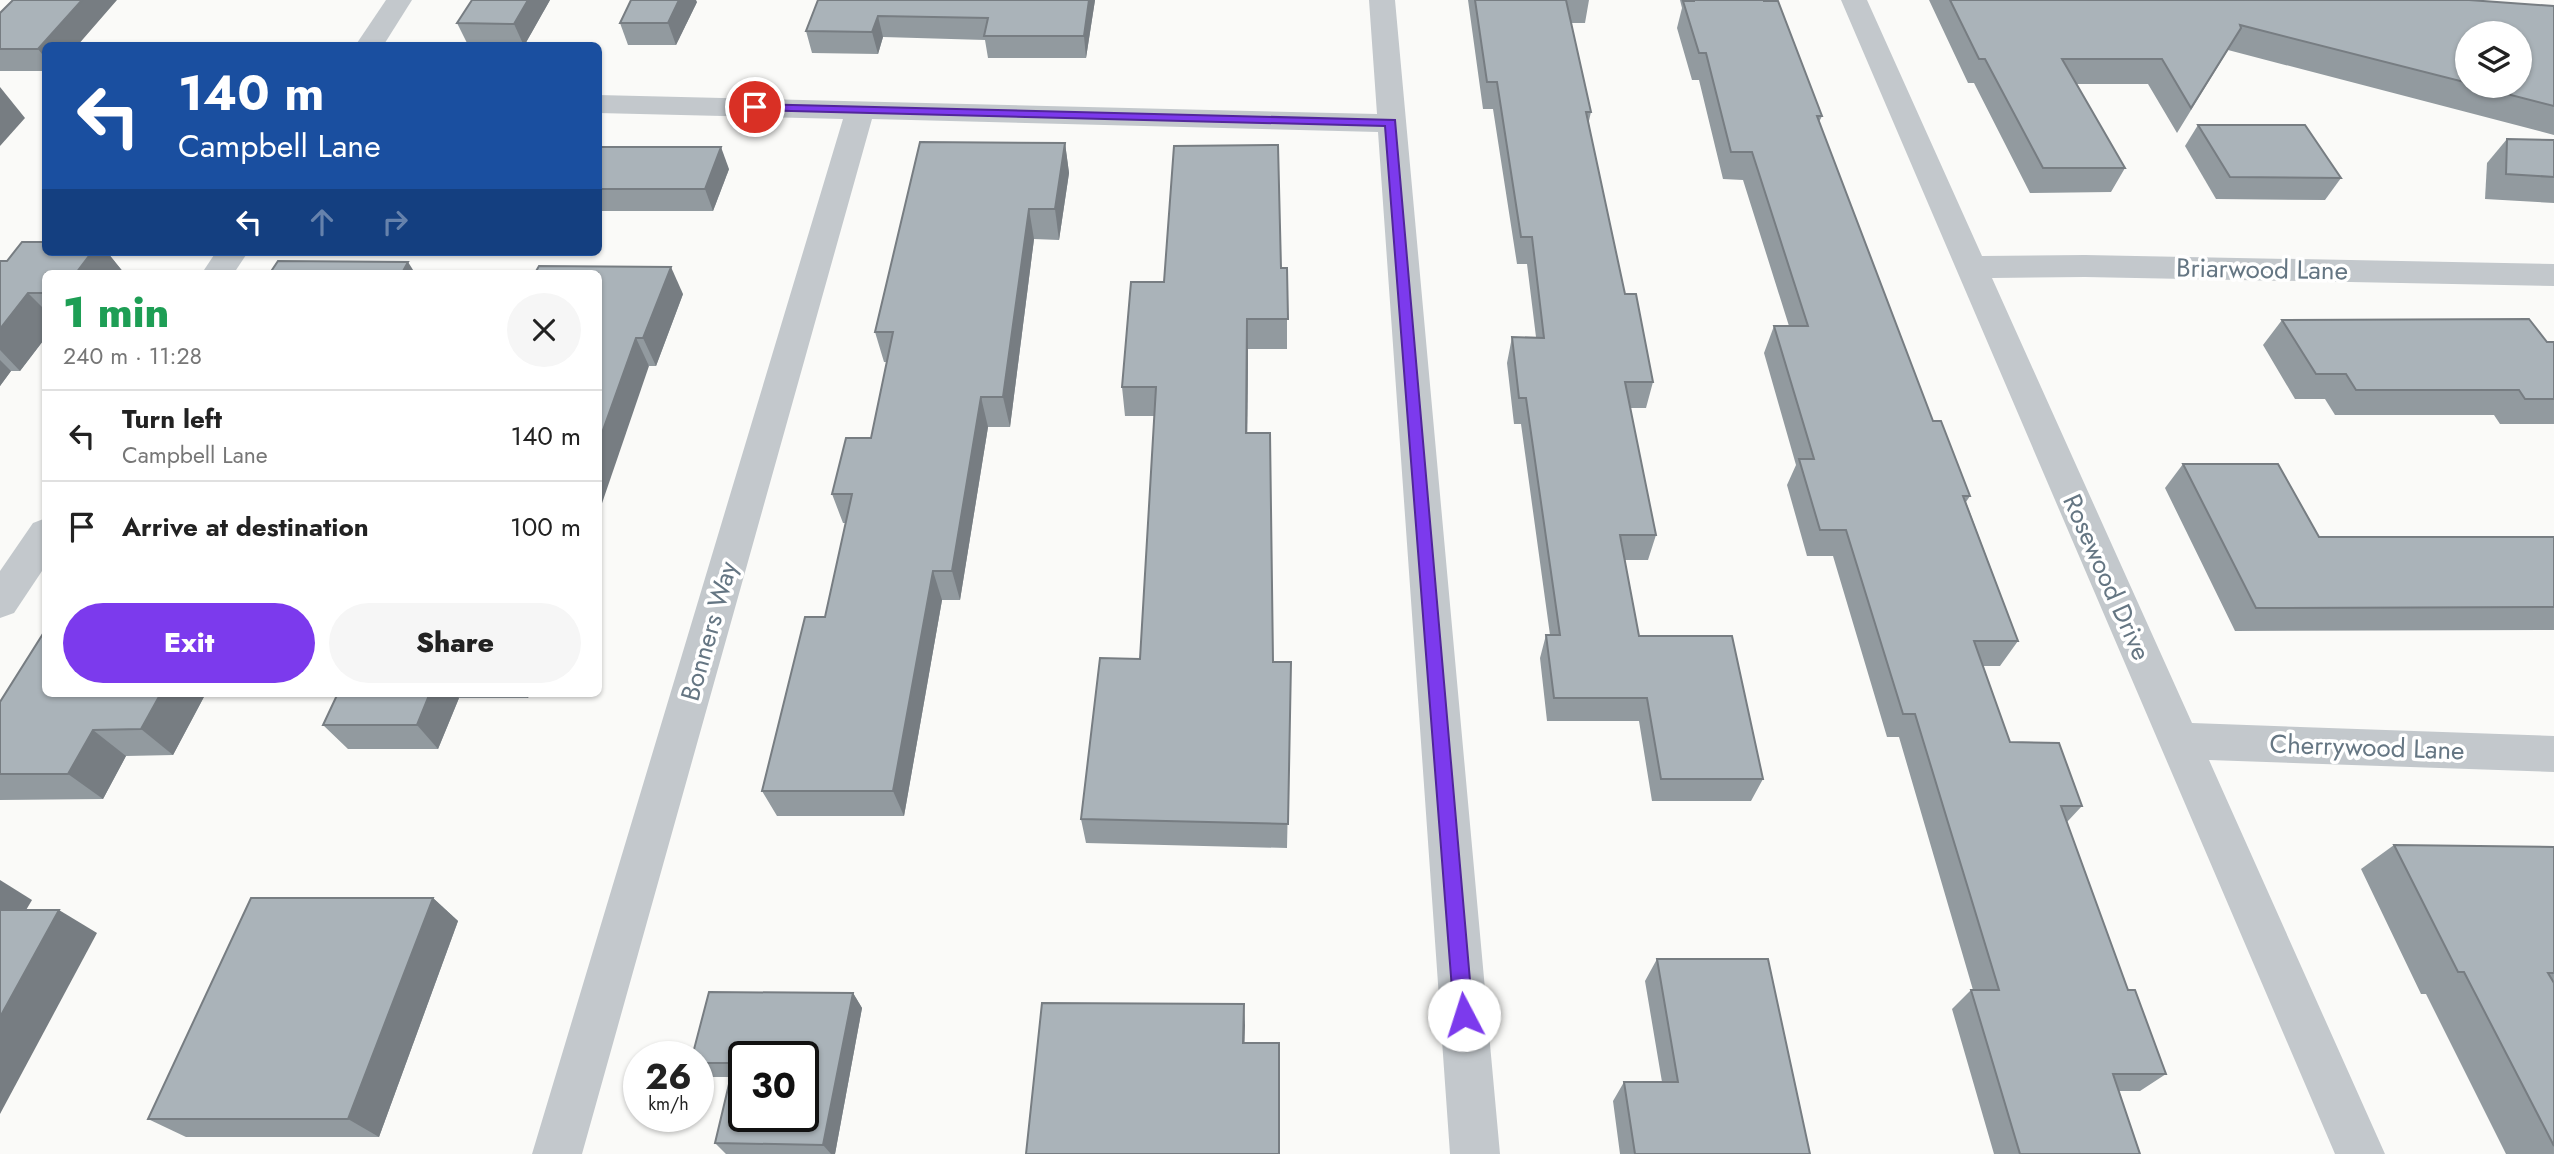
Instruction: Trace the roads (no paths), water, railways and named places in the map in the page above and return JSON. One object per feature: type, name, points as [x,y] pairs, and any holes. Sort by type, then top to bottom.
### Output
[{"type":"street","points":[[372,42],[399,0]]},
{"type":"street","points":[[1382,0],[1475,1154]]},
{"type":"street","name":"Rosewood Drive","points":[[1854,0],[2360,1154]]},
{"type":"street","points":[[602,104],[1391,123]]},
{"type":"street","name":"Bonners Way","points":[[557,1154],[860,109]]},
{"type":"street","name":"Briarwood Lane","points":[[1970,267],[2085,266],[2554,275]]},
{"type":"street","points":[[0,602],[42,539]]},
{"type":"street","name":"Cherrywood Lane","points":[[2180,741],[2554,754]]}]
